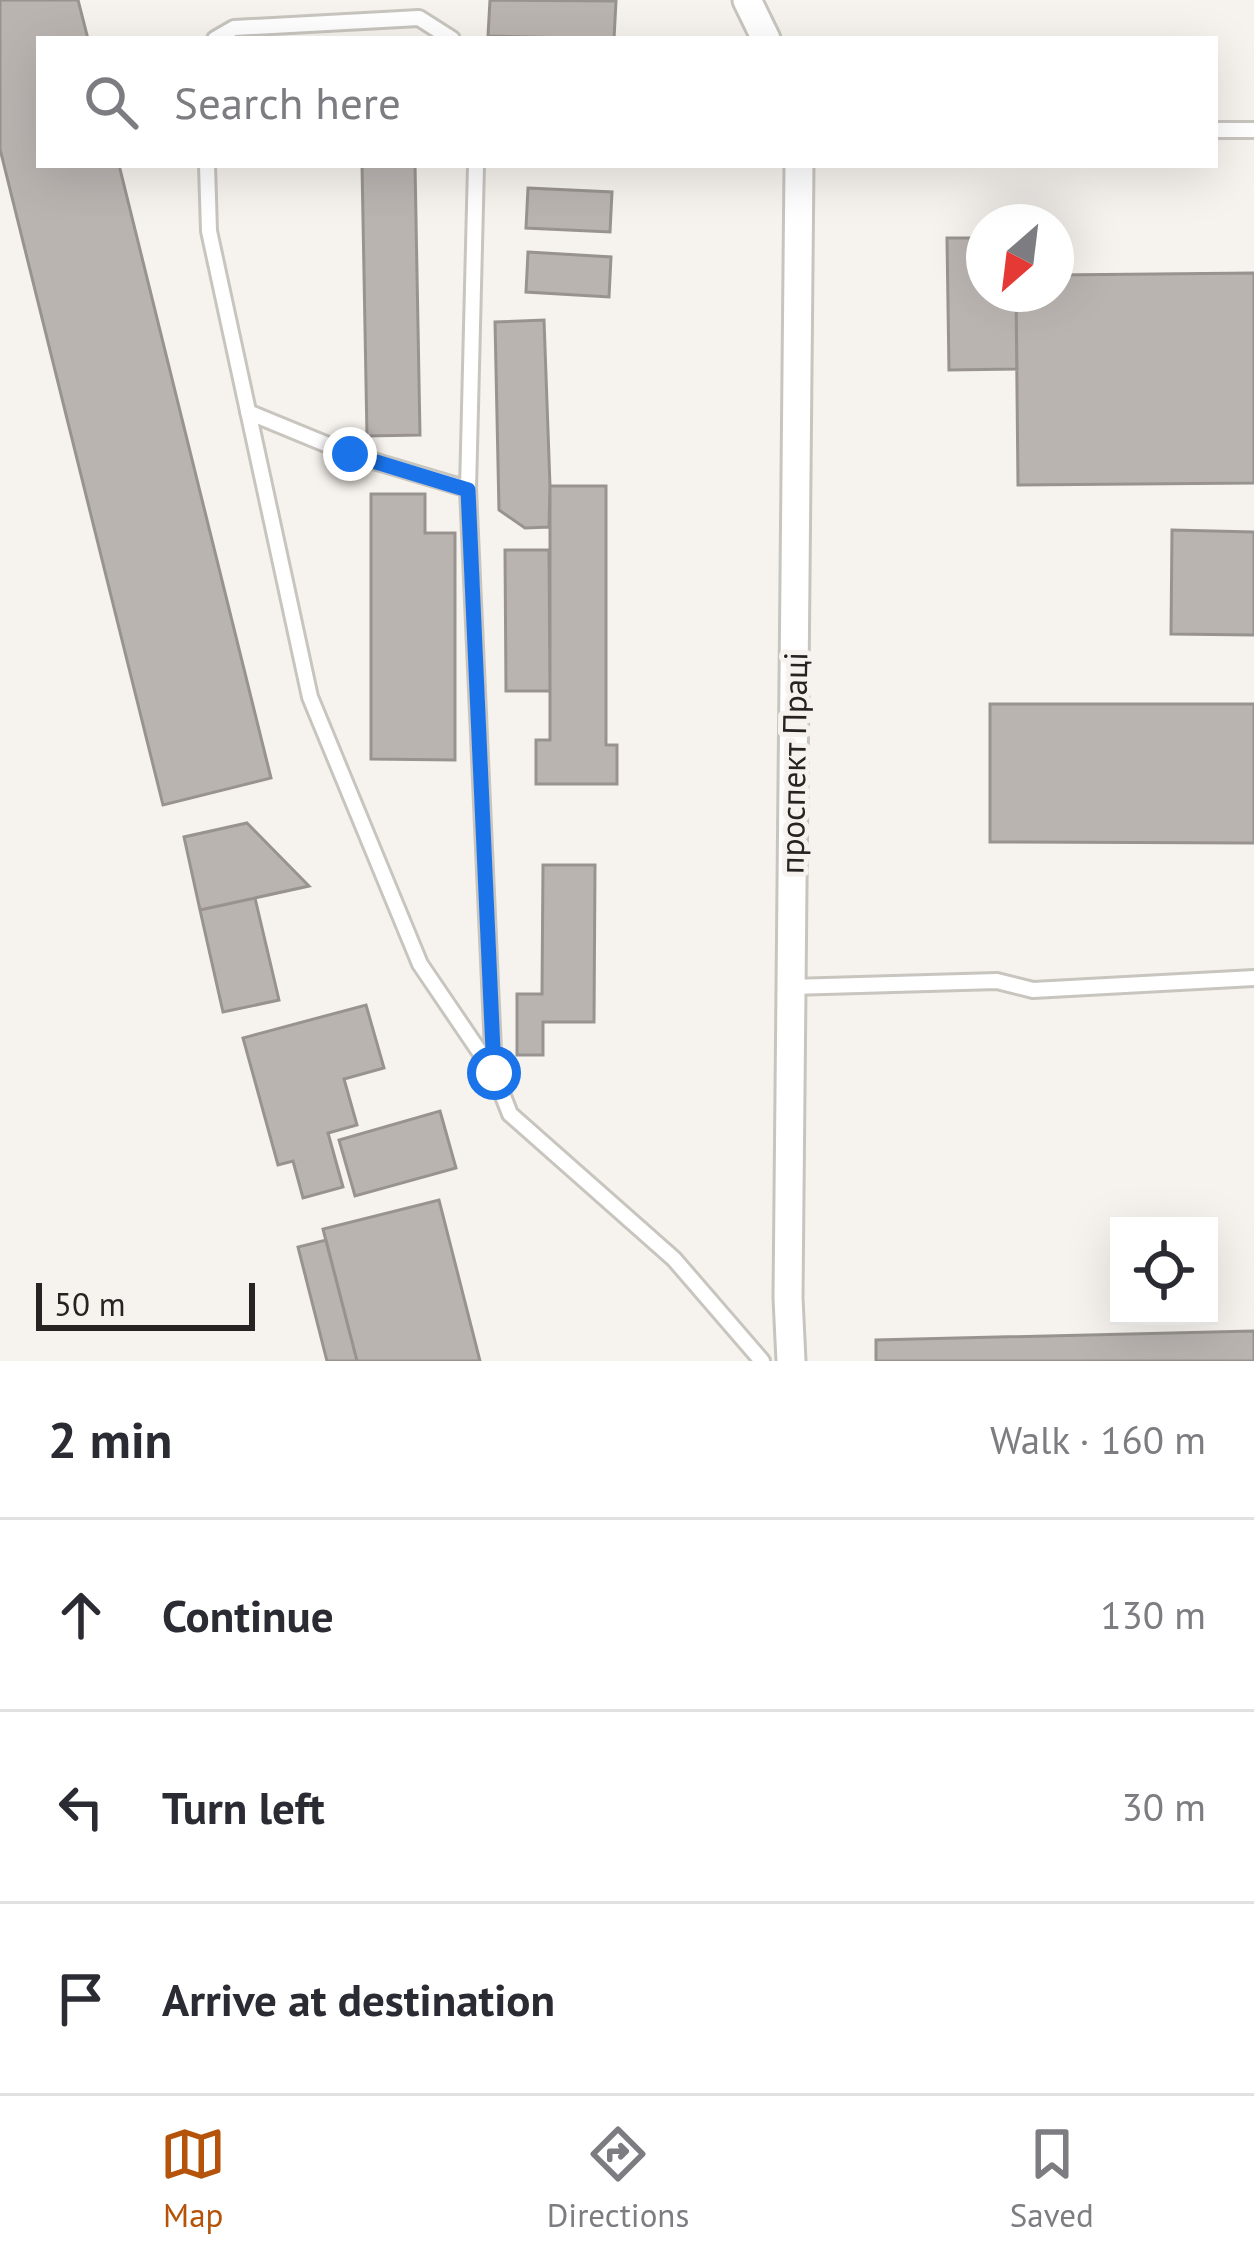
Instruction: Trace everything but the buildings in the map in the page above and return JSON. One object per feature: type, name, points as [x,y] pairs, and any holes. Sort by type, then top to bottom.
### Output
[{"type":"street","points":[[747,0],[765,36]]},
{"type":"street","name":"проспект Праці","points":[[791,1361],[799,168]]},
{"type":"lane","points":[[220,36],[234,28],[418,18],[447,36]]},
{"type":"lane","points":[[1218,130],[1254,130]]},
{"type":"lane","points":[[207,168],[209,231],[310,697],[420,964],[494,1073],[510,1114],[674,1259],[762,1361]]},
{"type":"lane","points":[[476,168],[468,490],[494,1073]]},
{"type":"lane","points":[[248,412],[350,454],[468,490]]},
{"type":"lane","points":[[791,987],[998,981],[1033,990],[1254,978]]},
{"type":"route","points":[[350,454],[468,490],[494,1073]]}]
